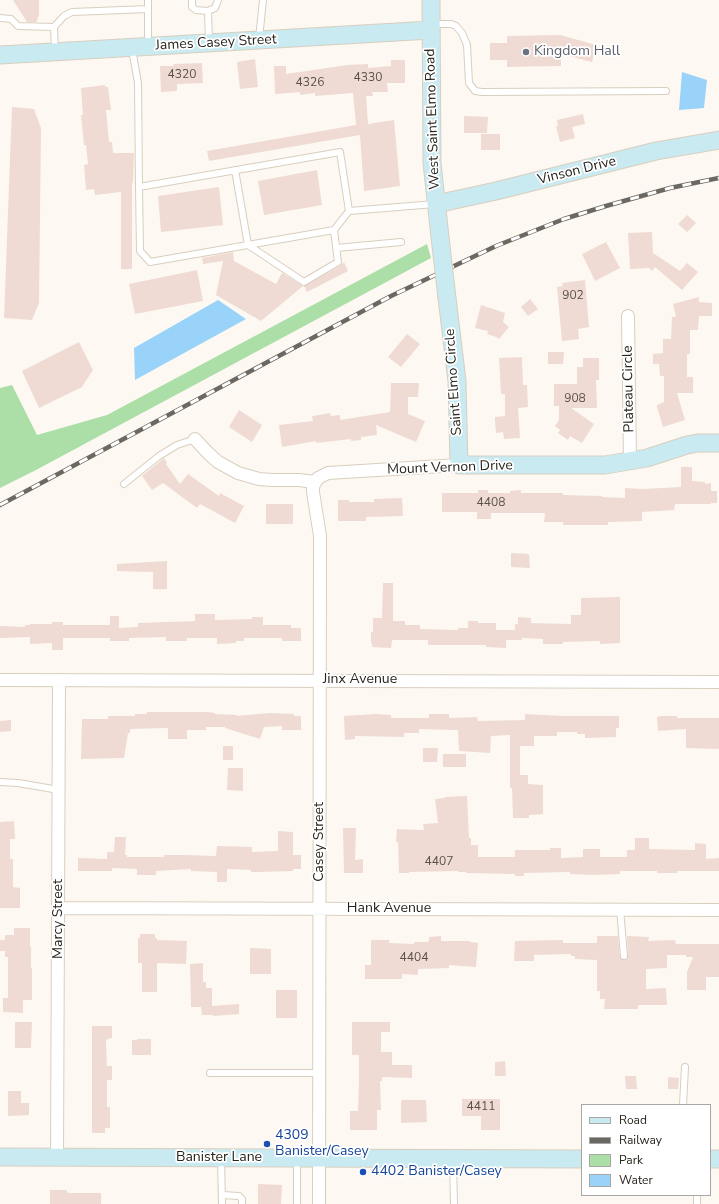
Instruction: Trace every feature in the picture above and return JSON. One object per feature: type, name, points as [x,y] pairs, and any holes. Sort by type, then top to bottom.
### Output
[{"type":"street","name":"West Saint Elmo Road","points":[[431,0],[432,163],[447,298]]},
{"type":"street","name":"James Casey Street","points":[[0,55],[259,40],[431,27]]},
{"type":"street","name":"Vinson Drive","points":[[436,204],[496,191],[656,151],[719,140]]},
{"type":"street","name":"Saint Elmo Circle","points":[[447,298],[457,381],[459,465]]},
{"type":"street","name":"Plateau Circle","points":[[628,316],[630,462]]},
{"type":"street","points":[[195,439],[218,462],[238,473],[259,479],[315,482]]},
{"type":"street","name":"Mount Vernon Drive","points":[[315,482],[322,476],[328,474],[459,465],[592,466],[630,462],[687,445],[719,443]]},
{"type":"street","name":"Casey Street","points":[[315,482],[313,492],[320,536],[319,1204]]},
{"type":"street","name":"Jinx Avenue","points":[[0,680],[719,682]]},
{"type":"street","name":"Marcy Street","points":[[57,1158],[59,680]]},
{"type":"street","name":"Hank Avenue","points":[[59,908],[719,910]]},
{"type":"street","name":"Banister Lane","points":[[0,1157],[581,1159]]},
{"type":"lane","points":[[139,187],[340,152],[349,211],[334,230],[150,262],[140,251],[139,187],[138,83],[140,47],[148,9],[148,0]]},
{"type":"lane","points":[[192,0],[192,6],[196,10],[208,11],[215,8],[218,0]]},
{"type":"lane","points":[[259,40],[263,0]]},
{"type":"lane","points":[[55,52],[54,27],[64,16],[72,12],[148,9]]},
{"type":"lane","points":[[208,11],[209,43]]},
{"type":"lane","points":[[0,18],[11,19],[18,26],[54,27]]},
{"type":"lane","points":[[431,27],[451,24],[456,26],[462,33],[467,45],[469,83],[475,91],[666,91]]},
{"type":"lane","points":[[235,170],[248,245],[304,282],[338,262],[334,230]]},
{"type":"lane","points":[[349,211],[436,204]]},
{"type":"lane","points":[[336,248],[401,242]]},
{"type":"lane","points":[[124,484],[159,456],[177,445],[195,439]]},
{"type":"lane","points":[[0,782],[18,783],[59,790]]},
{"type":"lane","points":[[620,910],[624,956]]},
{"type":"lane","points":[[683,1104],[685,1067]]},
{"type":"lane","points":[[210,1072],[319,1073]]},
{"type":"lane","points":[[221,1158],[222,1204]]},
{"type":"lane","points":[[296,1158],[297,1204]]},
{"type":"lane","points":[[453,1158],[454,1204]]},
{"type":"lane","points":[[222,1195],[238,1196],[242,1199],[242,1204]]},
{"type":"green space","points":[[427,244],[431,258],[0,488],[0,388],[12,385],[37,435],[107,415]]},
{"type":"water","points":[[682,72],[707,80],[704,108],[679,110]]},
{"type":"water","points":[[218,300],[246,319],[135,380],[134,348]]},
{"type":"building","points":[[13,0],[39,0],[39,14],[37,21],[27,22]]},
{"type":"building","name":"Kingdom Hall","points":[[560,35],[596,45],[592,62],[561,54],[561,66],[507,67],[507,60],[490,60],[490,43],[507,43],[507,36]]},
{"type":"building","points":[[255,59],[258,87],[240,89],[237,62]]},
{"type":"building","points":[[391,60],[405,60],[405,83],[387,83],[388,92],[372,92],[373,96],[366,96],[368,124],[394,120],[400,186],[364,191],[360,135],[209,161],[207,151],[356,125],[353,93],[315,96],[315,93],[300,95],[300,92],[275,94],[274,66],[286,66],[286,74],[348,65],[368,64],[368,68],[391,66]]},
{"type":"building","points":[[202,63],[203,83],[177,84],[177,91],[161,92],[160,66]]},
{"type":"building","points":[[105,85],[105,87],[108,87],[111,110],[106,110],[109,142],[112,142],[113,153],[134,153],[132,183],[132,269],[121,269],[121,192],[95,195],[94,189],[86,190],[84,165],[88,164],[86,145],[84,145],[81,115],[83,115],[81,88]]},
{"type":"building","points":[[12,107],[34,109],[41,128],[39,303],[32,320],[4,318]]},
{"type":"building","points":[[583,114],[585,124],[572,127],[575,138],[560,142],[556,126],[558,126],[557,120]]},
{"type":"building","points":[[464,116],[488,117],[487,133],[464,133]]},
{"type":"building","points":[[481,134],[500,134],[500,150],[481,150]]},
{"type":"building","points":[[317,170],[322,205],[264,215],[258,181]]},
{"type":"building","points":[[219,187],[223,225],[161,232],[158,196]]},
{"type":"building","points":[[687,215],[696,223],[687,232],[678,224]]},
{"type":"building","points":[[652,232],[653,253],[680,271],[687,263],[698,272],[682,290],[655,267],[652,271],[649,268],[630,269],[628,233]]},
{"type":"building","points":[[606,242],[620,268],[595,281],[582,254]]},
{"type":"building","points":[[233,252],[234,261],[276,284],[282,273],[303,286],[261,321],[216,295],[223,261],[203,264],[202,258]]},
{"type":"building","points":[[344,262],[348,271],[307,292],[304,286],[340,266]]},
{"type":"building","points":[[197,270],[203,301],[135,314],[129,284]]},
{"type":"building","points":[[585,280],[589,327],[578,329],[579,339],[562,341],[557,287],[563,286],[562,283]]},
{"type":"building","points":[[699,297],[699,302],[712,303],[712,316],[699,316],[698,330],[690,330],[690,354],[687,354],[687,377],[693,377],[693,393],[677,393],[685,420],[663,427],[657,405],[664,402],[664,376],[660,376],[659,364],[653,364],[653,354],[663,353],[663,339],[671,339],[672,317],[676,317],[673,304]]},
{"type":"building","points":[[530,299],[538,309],[528,316],[521,307]]},
{"type":"building","points":[[481,305],[505,313],[503,322],[509,327],[499,339],[487,334],[488,331],[475,328]]},
{"type":"building","points":[[407,334],[420,344],[401,367],[388,357]]},
{"type":"building","points":[[79,342],[93,370],[82,387],[39,408],[22,371]]},
{"type":"building","points":[[548,352],[564,352],[563,364],[548,364]]},
{"type":"building","points":[[522,357],[523,385],[527,385],[528,407],[518,408],[520,438],[504,439],[503,432],[496,433],[495,421],[495,417],[505,416],[505,394],[501,394],[499,358]]},
{"type":"building","points":[[583,358],[599,358],[599,380],[596,380],[597,408],[571,408],[594,424],[582,443],[570,436],[568,440],[558,433],[560,430],[555,426],[559,420],[559,406],[554,406],[554,384],[577,384],[577,367],[583,367]]},
{"type":"building","points":[[391,383],[419,383],[418,397],[408,397],[408,414],[425,421],[416,442],[376,425],[377,435],[361,437],[361,440],[351,441],[351,439],[316,443],[316,441],[282,447],[279,425],[313,421],[312,416],[330,413],[331,416],[340,415],[340,420],[390,412]]},
{"type":"building","points":[[239,410],[262,425],[252,442],[229,427]]},
{"type":"building","points":[[164,458],[167,463],[166,464],[180,484],[188,474],[219,496],[220,493],[244,506],[235,523],[200,504],[197,508],[163,483],[152,490],[142,476]]},
{"type":"building","points":[[681,467],[692,467],[692,481],[705,482],[705,484],[711,483],[711,491],[717,491],[717,503],[675,504],[674,510],[642,512],[642,521],[608,522],[608,525],[563,525],[563,522],[544,522],[545,513],[491,513],[491,519],[477,519],[477,512],[442,512],[442,493],[478,493],[478,490],[488,490],[488,493],[510,493],[510,491],[521,490],[521,493],[563,493],[563,495],[625,498],[625,488],[642,489],[681,487]]},
{"type":"building","points":[[402,498],[403,516],[366,517],[366,521],[338,521],[338,500],[349,500],[349,502],[374,502],[374,499]]},
{"type":"building","points":[[266,504],[293,504],[293,524],[266,524]]},
{"type":"building","points":[[511,553],[529,554],[530,568],[511,567]]},
{"type":"building","points":[[167,561],[167,589],[153,589],[153,572],[117,571],[117,564]]},
{"type":"building","points":[[383,583],[393,583],[393,621],[405,621],[405,625],[420,625],[420,629],[458,630],[458,628],[468,628],[468,621],[478,621],[478,623],[496,623],[496,630],[515,630],[515,624],[518,624],[518,617],[531,618],[531,623],[571,624],[571,615],[581,615],[581,598],[620,597],[620,643],[600,644],[600,641],[543,644],[543,639],[522,638],[522,640],[506,640],[506,648],[486,647],[486,645],[428,645],[428,640],[392,640],[391,648],[372,647],[371,632],[373,632],[373,618],[382,618]]},
{"type":"building","points":[[195,614],[215,614],[215,620],[252,619],[252,617],[263,617],[263,625],[291,625],[291,628],[301,628],[301,641],[282,641],[282,638],[244,638],[244,641],[236,641],[236,643],[217,644],[217,638],[187,638],[187,641],[166,641],[166,637],[129,638],[129,641],[110,641],[110,638],[63,638],[63,650],[52,650],[52,643],[30,644],[30,637],[0,638],[0,626],[25,627],[25,625],[30,624],[52,624],[52,622],[63,622],[63,625],[110,625],[110,616],[119,616],[119,628],[138,627],[138,623],[195,621]]},
{"type":"building","points":[[147,712],[208,712],[237,716],[269,713],[294,714],[294,716],[301,716],[301,730],[282,730],[282,726],[264,727],[260,739],[225,727],[206,727],[206,730],[187,730],[187,739],[168,739],[168,728],[130,729],[124,758],[81,759],[82,719],[108,719],[108,716],[135,716],[135,714],[147,714]]},
{"type":"building","points":[[376,714],[391,715],[391,718],[429,718],[429,714],[449,714],[449,718],[477,717],[478,721],[525,720],[525,714],[619,716],[619,728],[616,728],[616,737],[585,738],[585,734],[577,734],[577,732],[557,732],[557,736],[534,736],[534,746],[520,746],[520,775],[528,775],[528,784],[543,785],[543,814],[529,815],[529,818],[513,818],[512,788],[510,788],[510,735],[491,736],[490,753],[459,751],[458,730],[419,729],[419,733],[404,733],[404,737],[355,736],[355,739],[345,740],[344,716]]},
{"type":"building","points":[[677,716],[677,718],[719,718],[719,749],[686,748],[686,729],[658,731],[657,717]]},
{"type":"building","points":[[11,720],[11,731],[0,732],[0,721]]},
{"type":"building","points":[[223,746],[233,746],[233,760],[223,760]]},
{"type":"building","points":[[423,748],[438,748],[437,762],[423,762]]},
{"type":"building","points":[[443,754],[466,754],[466,767],[443,767]]},
{"type":"building","points":[[228,768],[243,768],[243,791],[227,790]]},
{"type":"building","points":[[467,796],[469,838],[471,838],[471,845],[478,845],[478,857],[515,857],[515,850],[550,850],[550,848],[561,848],[561,858],[583,857],[583,849],[600,849],[600,857],[627,857],[627,850],[635,850],[635,838],[649,838],[649,849],[695,850],[695,843],[706,844],[706,859],[719,858],[719,871],[677,871],[677,873],[657,873],[657,871],[620,871],[620,874],[591,875],[570,874],[570,872],[524,873],[524,876],[515,876],[515,874],[466,873],[458,871],[399,873],[398,842],[396,842],[397,829],[424,830],[423,824],[438,823],[435,799]]},
{"type":"building","points":[[14,821],[15,839],[10,839],[10,859],[13,859],[13,887],[20,888],[20,908],[0,908],[0,822]]},
{"type":"building","points":[[343,828],[356,828],[355,860],[363,859],[363,873],[344,873]]},
{"type":"building","points":[[278,831],[293,832],[293,855],[301,855],[301,869],[293,869],[293,871],[251,872],[251,870],[227,869],[227,882],[217,882],[217,872],[191,871],[191,869],[156,871],[156,875],[137,875],[137,869],[112,868],[112,871],[78,871],[78,858],[107,859],[107,852],[114,852],[115,837],[126,837],[125,855],[127,855],[127,857],[164,857],[164,855],[216,856],[217,846],[252,847],[252,852],[278,851]]},
{"type":"building","points":[[14,928],[30,928],[32,1000],[23,1000],[23,1013],[3,1012],[3,998],[8,998],[8,957],[5,957],[5,951],[0,951],[0,940],[5,940],[5,935],[14,935]]},
{"type":"building","points":[[140,934],[155,934],[155,938],[157,938],[157,940],[187,941],[186,964],[157,963],[157,992],[142,992],[142,963],[138,963],[138,938],[140,938]]},
{"type":"building","points":[[441,936],[441,941],[470,941],[478,943],[476,967],[449,965],[449,968],[419,969],[418,975],[402,974],[402,979],[365,979],[365,965],[371,965],[371,940],[389,940],[389,943],[414,944],[414,942],[427,942],[429,941],[429,937]]},
{"type":"building","points":[[597,936],[618,936],[620,957],[624,960],[627,959],[628,956],[627,936],[649,937],[648,941],[675,940],[676,944],[719,944],[719,977],[706,977],[706,990],[687,990],[687,972],[693,957],[686,957],[686,955],[667,955],[667,968],[646,969],[646,989],[666,988],[667,1005],[638,1005],[638,1009],[604,1009],[605,999],[600,999],[600,991],[597,991],[597,960],[575,959],[575,956],[571,956],[571,954],[534,955],[534,961],[514,961],[515,941],[563,940],[563,943],[597,943]]},
{"type":"building","points":[[250,948],[271,949],[271,974],[250,974]]},
{"type":"building","points":[[203,963],[203,982],[206,982],[206,988],[212,988],[212,1006],[239,1004],[239,1014],[213,1016],[202,1015],[201,1007],[191,1007],[190,964]]},
{"type":"building","points":[[276,990],[297,990],[297,1018],[276,1018]]},
{"type":"building","points":[[15,1022],[32,1022],[31,1048],[15,1048]]},
{"type":"building","points":[[352,1022],[390,1022],[390,1032],[381,1032],[381,1052],[392,1052],[392,1065],[412,1065],[412,1078],[382,1077],[382,1081],[380,1081],[381,1110],[377,1110],[377,1130],[350,1130],[350,1111],[358,1111],[359,1080],[359,1055],[352,1055]]},
{"type":"building","points":[[92,1026],[112,1026],[112,1038],[107,1039],[106,1042],[107,1066],[112,1066],[112,1080],[107,1080],[107,1107],[110,1107],[110,1128],[105,1128],[105,1133],[92,1133]]},
{"type":"building","points":[[151,1039],[151,1055],[132,1055],[132,1040]]},
{"type":"building","points":[[505,1061],[506,1076],[495,1076],[495,1062]]},
{"type":"building","points":[[625,1076],[636,1076],[637,1089],[626,1089]]},
{"type":"building","points":[[668,1077],[679,1078],[678,1089],[668,1089]]},
{"type":"building","points":[[8,1091],[21,1091],[21,1103],[29,1103],[29,1115],[8,1116]]},
{"type":"building","points":[[462,1099],[500,1099],[500,1130],[481,1130],[481,1116],[462,1116]]},
{"type":"building","points":[[402,1100],[426,1100],[427,1122],[401,1123]]},
{"type":"building","points":[[258,1184],[282,1185],[281,1204],[258,1204]]},
{"type":"building","points":[[50,1190],[67,1190],[69,1193],[101,1193],[101,1204],[50,1204]]},
{"type":"railway","points":[[0,505],[391,296],[496,246],[564,219],[606,206],[670,188],[719,178]]},
{"type":"place","name":"Kingdom Hall","points":[[526,52]]},
{"type":"place","name":"4309 Banister/Casey","points":[[267,1144]]},
{"type":"place","name":"4402 Banister/Casey","points":[[363,1172]]}]
